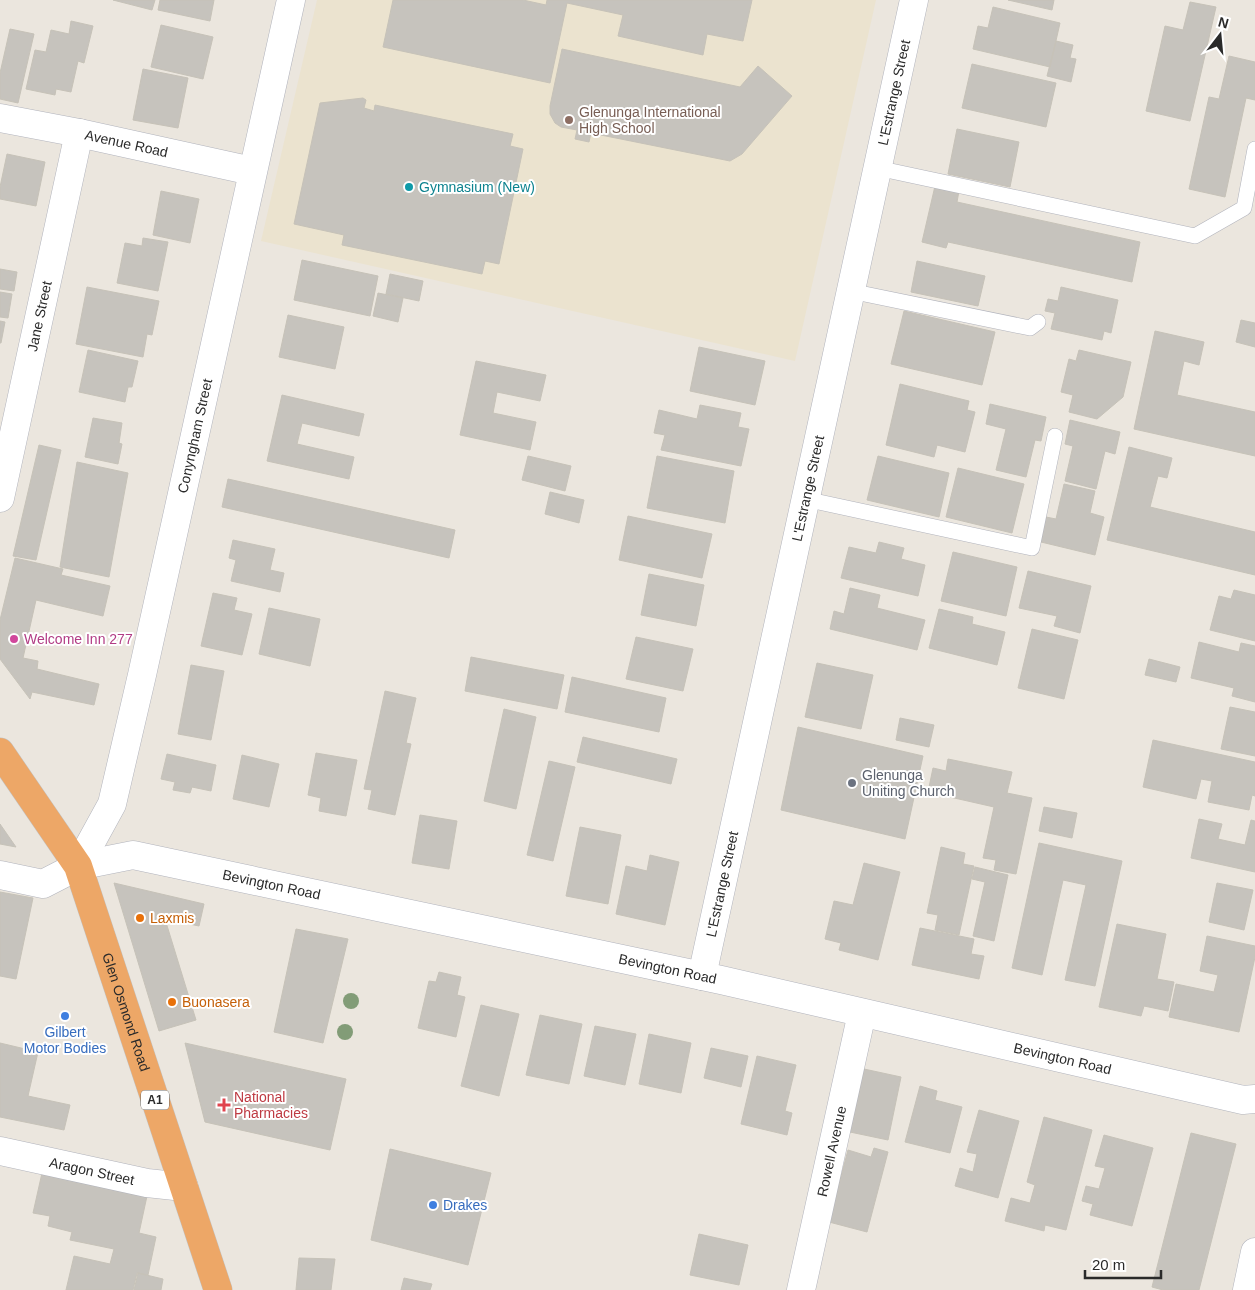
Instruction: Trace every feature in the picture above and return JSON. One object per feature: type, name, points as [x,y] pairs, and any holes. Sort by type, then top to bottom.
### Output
[{"type":"highway","name":"Glen Osmond Road","points":[[0,752],[78,866],[218,1290]]},
{"type":"street","name":"Conyngham Street","points":[[78,866],[112,804],[291,0]]},
{"type":"street","name":"L'Estrange Street","points":[[702,976],[914,0]]},
{"type":"street","name":"Avenue Road","points":[[0,118],[79,133],[252,171]]},
{"type":"street","name":"Jane Street","points":[[0,498],[79,133]]},
{"type":"street","name":"Bevington Road","points":[[1,875],[43,884],[78,866],[133,855],[702,976],[1243,1100],[1255,1099]]},
{"type":"street","name":"Rowell Avenue","points":[[801,1290],[862,1013]]},
{"type":"street","name":"Aragon Street","points":[[0,1151],[147,1182],[184,1187]]},
{"type":"street","points":[[1247,1290],[1255,1252]]},
{"type":"lane","points":[[877,168],[1195,236],[1244,208],[1255,149]]},
{"type":"lane","points":[[850,291],[1030,328],[1038,322]]},
{"type":"lane","points":[[805,499],[1032,548],[1055,436]]},
{"type":"shaded area","name":"Glenunga International High School","points":[[317,0],[876,0],[795,361],[261,241]]},
{"type":"building","points":[[113,0],[155,0],[152,10]]},
{"type":"building","points":[[160,0],[214,0],[210,21],[158,10]]},
{"type":"building","points":[[393,0],[523,0],[546,5],[547,0],[752,0],[743,41],[707,34],[703,55],[618,36],[623,15],[567,3],[550,83],[383,47]]},
{"type":"building","points":[[1008,0],[1054,0],[1052,10]]},
{"type":"building","points":[[1190,2],[1216,7],[1190,121],[1146,111],[1165,26],[1183,30]]},
{"type":"building","points":[[993,7],[1060,23],[1050,67],[973,49],[978,26],[988,28]]},
{"type":"building","points":[[71,21],[93,26],[84,63],[78,61],[71,92],[56,89],[55,95],[26,89],[35,50],[46,52],[51,30],[69,34]]},
{"type":"building","points":[[161,25],[213,37],[203,79],[151,67]]},
{"type":"building","points":[[10,29],[34,34],[18,103],[0,99],[0,73]]},
{"type":"building","points":[[1056,41],[1073,45],[1070,58],[1076,59],[1071,82],[1047,76]]},
{"type":"building","points":[[562,49],[740,87],[758,66],[792,96],[742,154],[730,161],[591,133],[589,142],[575,139],[577,130],[561,127],[555,123],[550,114]]},
{"type":"building","points":[[1229,56],[1255,62],[1255,100],[1246,98],[1225,197],[1189,189],[1209,97],[1219,99]]},
{"type":"building","points":[[972,64],[1056,83],[1046,127],[962,108]]},
{"type":"building","points":[[143,69],[188,78],[178,128],[133,120]]},
{"type":"building","name":"Gymnasium (New)","points":[[363,98],[366,100],[364,108],[374,111],[375,105],[513,134],[510,146],[523,149],[499,264],[485,261],[482,274],[342,245],[344,235],[294,224],[320,103]]},
{"type":"building","points":[[957,129],[1019,142],[1010,187],[948,174]]},
{"type":"building","points":[[7,154],[45,162],[36,206],[0,199],[0,187]]},
{"type":"building","points":[[935,186],[959,191],[957,202],[1140,242],[1132,282],[948,242],[946,248],[922,242]]},
{"type":"building","points":[[161,191],[199,199],[190,243],[153,235]]},
{"type":"building","points":[[143,238],[168,242],[158,291],[117,283],[125,243],[142,246]]},
{"type":"building","points":[[302,260],[378,276],[370,316],[294,300]]},
{"type":"building","points":[[917,261],[985,276],[978,306],[911,292]]},
{"type":"building","points":[[0,269],[17,272],[14,291],[0,289]]},
{"type":"building","points":[[390,274],[423,281],[419,301],[386,294]]},
{"type":"building","points":[[87,287],[159,301],[152,335],[147,334],[143,357],[76,344]]},
{"type":"building","points":[[1061,287],[1118,300],[1111,333],[1104,331],[1102,340],[1051,329],[1055,313],[1045,311],[1048,299],[1058,301]]},
{"type":"building","points":[[0,292],[12,294],[8,318],[0,317]]},
{"type":"building","points":[[378,293],[403,298],[398,322],[373,316]]},
{"type":"building","points":[[904,311],[995,332],[982,385],[891,364]]},
{"type":"building","points":[[288,315],[344,327],[335,369],[279,357]]},
{"type":"building","points":[[1241,320],[1255,323],[1255,347],[1236,342]]},
{"type":"building","points":[[0,321],[5,322],[1,343],[0,343]]},
{"type":"building","points":[[1155,331],[1204,342],[1199,365],[1184,361],[1177,395],[1255,412],[1255,456],[1134,429]]},
{"type":"building","points":[[699,347],[765,361],[755,405],[690,391]]},
{"type":"building","points":[[88,350],[138,361],[132,387],[128,387],[125,402],[79,392]]},
{"type":"building","points":[[1079,350],[1131,362],[1123,397],[1097,419],[1069,412],[1073,395],[1061,392],[1069,359],[1076,361]]},
{"type":"building","points":[[476,361],[546,375],[540,401],[497,392],[493,413],[536,422],[530,450],[460,435]]},
{"type":"building","points":[[900,384],[969,401],[967,410],[975,412],[965,452],[937,445],[934,457],[886,445]]},
{"type":"building","points":[[282,395],[364,414],[359,436],[302,423],[297,444],[354,457],[349,479],[267,461]]},
{"type":"building","points":[[990,404],[1046,417],[1041,441],[1035,440],[1026,477],[996,470],[1006,429],[986,424]]},
{"type":"building","points":[[700,405],[741,413],[738,427],[749,429],[741,466],[661,450],[665,435],[654,433],[659,410],[697,419]]},
{"type":"building","points":[[93,418],[122,423],[119,443],[122,444],[118,464],[85,457]]},
{"type":"building","points":[[1070,420],[1120,432],[1115,454],[1105,451],[1096,489],[1065,481],[1073,446],[1065,444]]},
{"type":"building","points":[[39,445],[61,450],[36,560],[13,556]]},
{"type":"building","points":[[1129,447],[1172,458],[1167,478],[1158,476],[1150,507],[1255,532],[1255,575],[1107,540]]},
{"type":"building","points":[[528,456],[571,466],[565,491],[522,480]]},
{"type":"building","points":[[657,456],[734,471],[725,523],[647,508]]},
{"type":"building","points":[[878,456],[949,473],[939,517],[867,500]]},
{"type":"building","points":[[77,462],[128,473],[109,577],[60,567]]},
{"type":"building","points":[[958,468],[1024,484],[1012,533],[946,517]]},
{"type":"building","points":[[228,479],[455,530],[449,558],[222,507]]},
{"type":"building","points":[[1064,484],[1095,491],[1090,513],[1104,517],[1095,555],[1041,542],[1046,517],[1056,519]]},
{"type":"building","points":[[550,492],[584,500],[579,523],[545,514]]},
{"type":"building","points":[[628,516],[712,534],[702,578],[619,560]]},
{"type":"building","points":[[233,540],[275,549],[270,570],[284,573],[280,592],[231,581],[236,560],[229,558]]},
{"type":"building","points":[[879,542],[904,548],[901,559],[925,565],[918,596],[841,578],[849,547],[876,553]]},
{"type":"building","points":[[953,552],[1017,567],[1006,616],[941,601]]},
{"type":"building","name":"Welcome Inn 277","points":[[15,558],[63,569],[61,575],[110,586],[103,616],[36,600],[23,658],[38,661],[37,669],[99,684],[94,705],[32,692],[30,699],[0,659],[0,620]]},
{"type":"building","points":[[1028,571],[1091,586],[1080,633],[1054,626],[1057,616],[1019,608]]},
{"type":"building","points":[[649,574],[704,585],[696,626],[641,615]]},
{"type":"building","points":[[850,588],[880,595],[877,608],[925,620],[917,650],[830,629],[834,611],[844,614]]},
{"type":"building","points":[[1234,590],[1255,595],[1255,641],[1210,630],[1219,596],[1231,599]]},
{"type":"building","points":[[213,593],[237,598],[234,610],[252,614],[242,655],[201,646]]},
{"type":"building","points":[[269,608],[320,619],[310,666],[259,654]]},
{"type":"building","points":[[939,609],[973,617],[972,624],[1005,632],[997,665],[929,648]]},
{"type":"building","points":[[1032,629],[1078,640],[1064,699],[1018,688]]},
{"type":"building","points":[[636,637],[693,649],[683,691],[626,679]]},
{"type":"building","points":[[1199,642],[1239,652],[1241,643],[1255,646],[1255,702],[1232,696],[1234,688],[1191,678]]},
{"type":"building","points":[[471,657],[564,675],[557,709],[465,691]]},
{"type":"building","points":[[1149,659],[1180,667],[1176,682],[1145,675]]},
{"type":"building","points":[[817,663],[873,675],[861,729],[805,717]]},
{"type":"building","points":[[191,665],[224,671],[211,740],[178,734]]},
{"type":"building","points":[[572,677],[666,698],[659,732],[565,712]]},
{"type":"building","points":[[385,691],[416,698],[406,743],[411,744],[395,815],[368,809],[372,790],[364,789]]},
{"type":"building","points":[[1230,707],[1255,712],[1255,756],[1221,749]]},
{"type":"building","points":[[504,709],[536,717],[516,809],[484,801]]},
{"type":"building","points":[[900,718],[934,725],[929,747],[896,740]]},
{"type":"building","name":"Glenunga Uniting Church","points":[[798,727],[923,756],[905,839],[781,810]]},
{"type":"building","points":[[583,737],[677,759],[671,784],[577,762]]},
{"type":"building","points":[[1153,740],[1255,762],[1255,796],[1252,795],[1249,810],[1208,802],[1212,781],[1201,779],[1196,799],[1143,787]]},
{"type":"building","points":[[316,753],[357,760],[346,816],[319,811],[321,798],[308,795]]},
{"type":"building","points":[[167,754],[216,765],[211,791],[192,787],[190,793],[173,790],[175,782],[161,779]]},
{"type":"building","points":[[242,755],[279,764],[269,807],[233,799]]},
{"type":"building","points":[[948,759],[1012,772],[1007,793],[1032,798],[1016,874],[994,870],[996,860],[983,858],[994,807],[928,792],[933,768],[946,771]]},
{"type":"building","points":[[549,761],[575,767],[553,861],[527,855]]},
{"type":"building","points":[[1044,807],[1077,813],[1072,838],[1039,831]]},
{"type":"building","points":[[420,815],[457,821],[449,869],[412,863]]},
{"type":"building","points":[[1199,819],[1222,824],[1218,839],[1245,845],[1251,820],[1255,821],[1255,872],[1191,858]]},
{"type":"building","points":[[0,824],[16,847],[0,844]]},
{"type":"building","points":[[580,827],[621,835],[608,904],[566,896]]},
{"type":"building","points":[[1039,843],[1122,861],[1095,986],[1065,980],[1086,885],[1063,880],[1042,975],[1012,968]]},
{"type":"building","points":[[941,847],[965,853],[963,864],[974,866],[959,935],[935,930],[938,915],[927,913]]},
{"type":"building","points":[[650,855],[679,862],[665,925],[616,914],[626,866],[647,871]]},
{"type":"building","points":[[864,863],[900,872],[878,960],[839,950],[841,943],[825,939],[834,901],[853,905]]},
{"type":"building","points":[[975,867],[1008,875],[994,941],[973,936],[985,882],[972,879]]},
{"type":"building","points":[[114,883],[204,904],[199,926],[165,919],[196,1020],[159,1031]]},
{"type":"building","points":[[1217,883],[1253,890],[1244,930],[1209,922]]},
{"type":"building","points":[[0,892],[33,898],[16,979],[0,976]]},
{"type":"building","points":[[1117,924],[1166,934],[1157,979],[1174,982],[1168,1011],[1144,1006],[1141,1016],[1099,1007]]},
{"type":"building","points":[[920,928],[974,939],[971,954],[984,956],[979,979],[912,965]]},
{"type":"building","points":[[296,929],[348,939],[323,1043],[274,1032]]},
{"type":"building","points":[[1207,936],[1255,946],[1255,957],[1239,1032],[1169,1017],[1176,984],[1214,992],[1218,975],[1200,971]]},
{"type":"building","points":[[439,972],[461,977],[457,995],[465,997],[456,1037],[418,1028],[429,981],[436,982]]},
{"type":"building","points":[[481,1005],[519,1014],[499,1096],[461,1086]]},
{"type":"building","points":[[540,1015],[582,1024],[569,1084],[526,1075]]},
{"type":"building","points":[[595,1026],[636,1034],[625,1085],[584,1076]]},
{"type":"building","points":[[649,1034],[691,1043],[681,1093],[639,1084]]},
{"type":"building","points":[[0,1043],[38,1052],[28,1096],[70,1105],[64,1130],[0,1117]]},
{"type":"building","points":[[185,1043],[346,1079],[330,1150],[205,1122]]},
{"type":"building","points":[[711,1048],[748,1056],[741,1087],[704,1078]]},
{"type":"building","points":[[757,1056],[796,1065],[785,1111],[792,1113],[787,1135],[741,1124]]},
{"type":"building","points":[[864,1069],[901,1077],[888,1140],[850,1132]]},
{"type":"building","points":[[920,1086],[937,1091],[935,1100],[962,1107],[950,1153],[905,1142]]},
{"type":"building","points":[[979,1110],[1019,1121],[998,1198],[955,1186],[960,1168],[973,1172],[977,1154],[967,1152]]},
{"type":"building","points":[[1044,1117],[1092,1130],[1066,1230],[1045,1225],[1044,1231],[1005,1221],[1011,1198],[1030,1203],[1035,1185],[1027,1182]]},
{"type":"building","points":[[1191,1133],[1236,1144],[1199,1290],[1163,1290],[1152,1287]]},
{"type":"building","points":[[1104,1135],[1153,1148],[1132,1226],[1090,1215],[1093,1204],[1082,1201],[1086,1186],[1099,1189],[1105,1168],[1095,1166]]},
{"type":"building","points":[[874,1148],[888,1152],[867,1232],[829,1222],[848,1150],[871,1157]]},
{"type":"building","points":[[390,1149],[491,1173],[468,1265],[371,1240]]},
{"type":"building","points":[[42,1173],[147,1196],[139,1233],[156,1237],[148,1275],[137,1273],[133,1290],[66,1290],[74,1256],[110,1264],[114,1249],[70,1240],[72,1232],[48,1226],[50,1216],[33,1213]]},
{"type":"building","points":[[699,1234],[748,1245],[739,1285],[690,1275]]},
{"type":"building","points":[[299,1258],[335,1259],[331,1290],[296,1290]]},
{"type":"building","points":[[138,1273],[163,1279],[161,1290],[134,1290]]},
{"type":"building","points":[[404,1278],[432,1284],[430,1290],[401,1290]]},
{"type":"place","name":"Glenunga International High School","points":[[569,120]]},
{"type":"place","name":"Gymnasium (New)","points":[[409,187]]},
{"type":"place","name":"Welcome Inn 277","points":[[14,639]]},
{"type":"place","name":"Glenunga Uniting Church","points":[[852,783]]},
{"type":"place","name":"Laxmis","points":[[140,918]]},
{"type":"place","name":"Buonasera","points":[[172,1002]]},
{"type":"place","name":"Gilbert Motor Bodies","points":[[65,1016]]},
{"type":"place","name":"National Pharmacies","points":[[224,1105]]},
{"type":"place","name":"Drakes","points":[[433,1205]]}]
